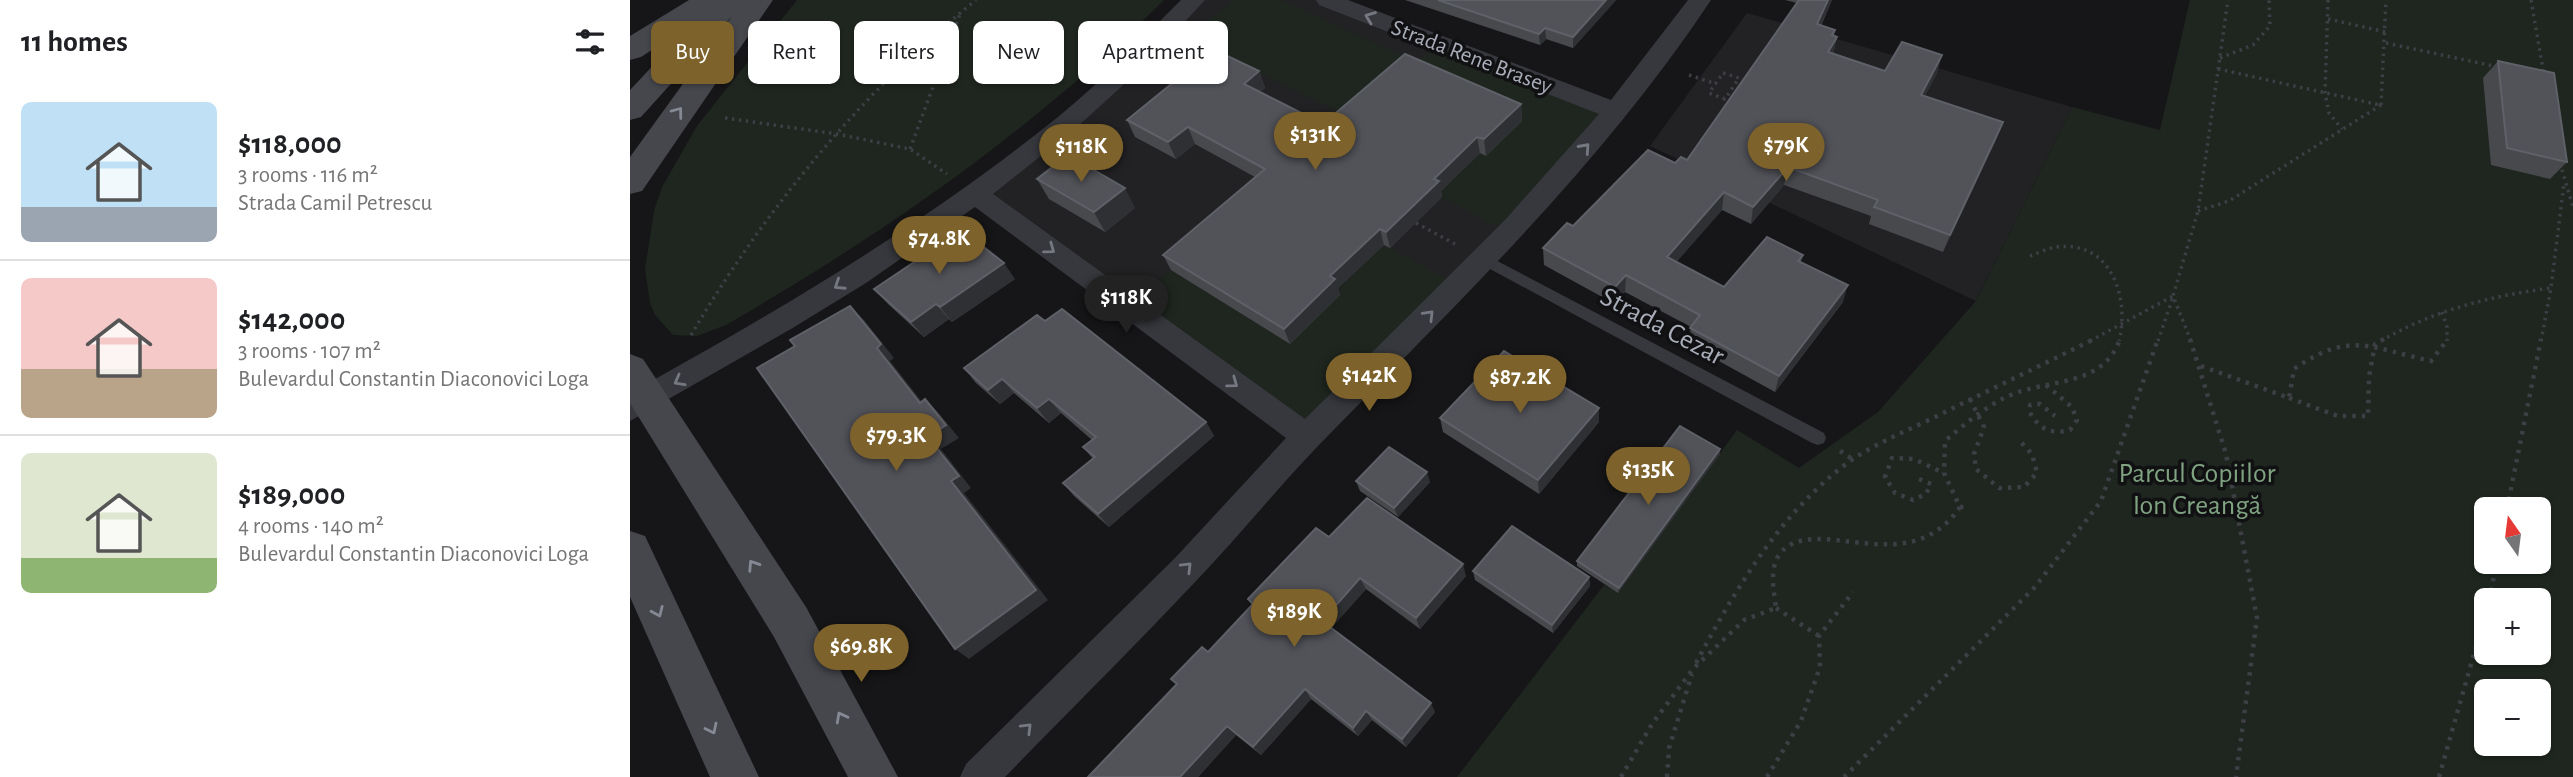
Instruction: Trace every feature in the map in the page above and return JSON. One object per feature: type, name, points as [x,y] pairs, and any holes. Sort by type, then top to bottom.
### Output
[{"type":"main road","points":[[630,50],[710,0]]},
{"type":"main road","points":[[630,109],[732,0]]},
{"type":"main road","points":[[633,179],[759,0]]},
{"type":"main road","points":[[630,118],[638,124],[646,137],[645,157],[633,179]]},
{"type":"main road","points":[[635,393],[790,622],[874,777]]},
{"type":"main road","points":[[630,550],[735,777]]},
{"type":"street","points":[[635,393],[787,318],[975,194],[1104,90],[1194,0]]},
{"type":"street","name":"Strada Rene Brasey","points":[[1327,0],[1616,112]]},
{"type":"street","points":[[979,777],[1214,539],[1307,437],[1484,259],[1651,71],[1700,0]]},
{"type":"street","points":[[975,194],[1307,437]]},
{"type":"lane","name":"Strada Cezar","points":[[1484,259],[1818,438]]},
{"type":"path","points":[[691,334],[748,244],[837,134],[910,55],[976,0]]},
{"type":"path","points":[[1844,777],[2035,587],[2101,501],[2173,296],[2198,211],[2228,0]]},
{"type":"path","points":[[2219,58],[2253,45],[2270,26],[2269,0]]},
{"type":"path","points":[[2328,0],[2325,93],[2329,113],[2342,129]]},
{"type":"path","points":[[2381,105],[2386,0]]},
{"type":"path","points":[[2531,0],[2544,77],[2531,74]]},
{"type":"path","points":[[910,149],[961,13]]},
{"type":"path","points":[[2328,19],[2386,32]]},
{"type":"path","points":[[2386,43],[2504,68]]},
{"type":"path","points":[[2218,69],[2381,105]]},
{"type":"path","points":[[1723,73],[1739,78],[1725,99],[1709,93],[1716,84],[1723,73]]},
{"type":"path","points":[[1689,75],[1716,84]]},
{"type":"path","points":[[1732,88],[1741,91]]},
{"type":"path","points":[[2198,211],[2229,201],[2381,105]]},
{"type":"path","points":[[725,118],[837,134],[910,149],[947,174]]},
{"type":"path","points":[[2559,156],[2564,183],[2573,207]]},
{"type":"path","points":[[2509,497],[2551,288],[2564,183]]},
{"type":"path","points":[[1416,223],[1484,259]]},
{"type":"path","points":[[1960,507],[1944,473],[1945,441],[1979,412],[2024,390],[2078,379],[2103,365],[2117,348],[2124,306],[2118,282],[2093,253],[2075,245],[2049,246],[2030,256]]},
{"type":"path","points":[[2201,366],[2338,416],[2368,416],[2369,377],[2375,344],[2409,323],[2442,312],[2494,296],[2551,288]]},
{"type":"path","points":[[1621,777],[1652,724],[1693,669],[1732,595],[1779,530],[1816,490],[1868,449],[2122,327],[2173,296]]},
{"type":"path","points":[[2173,296],[2201,366],[2226,454],[2257,618],[2236,777]]},
{"type":"path","points":[[2289,398],[2294,369],[2309,356],[2346,342],[2375,344],[2404,357],[2431,361],[2446,349],[2450,332],[2442,312]]},
{"type":"path","points":[[2046,385],[2072,407],[2077,420],[2070,430],[2048,433],[2036,427],[2029,411],[2030,405],[2040,404],[2055,416]]},
{"type":"path","points":[[1970,399],[1979,412],[1984,427],[1974,454],[1976,470],[1999,488],[2024,487],[2037,473],[2032,454],[2019,440]]},
{"type":"path","points":[[1919,479],[1931,484],[1926,494],[1913,500],[1895,493],[1885,477],[1892,458],[1914,459],[1944,473]]},
{"type":"path","points":[[1819,636],[1776,608],[1771,585],[1773,568],[1782,553],[1795,543],[1825,537],[1875,545],[1911,544],[1936,534],[1960,507],[1968,507]]},
{"type":"path","points":[[1767,777],[1801,721],[1820,667],[1819,636],[1853,592]]},
{"type":"path","points":[[1667,777],[1669,748],[1693,669],[1744,620],[1776,608]]},
{"type":"path","points":[[2439,777],[2474,654]]},
{"type":"shaded area","points":[[1194,0],[1327,0],[1617,112],[1307,437],[975,194],[1099,84],[1228,84],[1228,21],[1170,21]]},
{"type":"shaded area","points":[[1747,13],[2072,107],[1976,301],[1650,146]]},
{"type":"green space","points":[[797,0],[1164,0],[1142,21],[1078,21],[1078,80],[1010,136],[956,177],[843,254],[726,325],[697,336],[673,335],[655,315],[650,303],[645,269],[654,211],[662,187],[697,126],[730,84],[734,84],[734,79],[748,62],[748,84],[840,84],[840,21],[780,21]]},
{"type":"green space","points":[[1234,0],[1281,0],[1406,57],[1341,113],[1228,58],[1228,21],[1206,21]]},
{"type":"green space","name":"Parcul Copiilor Ion Creangă","points":[[2190,0],[2573,0],[2573,777],[1457,777],[1604,585],[1619,592],[1737,430],[1799,468],[1878,412],[1976,301],[2072,107],[2160,130]]},
{"type":"green space","points":[[1438,43],[1617,112],[1508,232],[1437,195],[1480,153],[1408,71]]},
{"type":"green space","points":[[1384,245],[1458,285],[1307,437],[1128,306],[1171,270],[1290,344],[1335,292]]},
{"type":"building","points":[[1438,0],[1606,0],[1573,37],[1545,28],[1539,34]]},
{"type":"building","points":[[1799,0],[1828,0],[1817,24],[1835,30],[1832,35],[1837,37],[1828,52],[1885,71],[1902,42],[1942,55],[1921,95],[2003,122],[1950,235],[1874,207],[1878,200],[1788,167],[1753,207],[1724,192],[1667,257],[1724,287],[1767,237],[1803,255],[1798,261],[1848,285],[1779,376],[1690,328],[1700,315],[1626,275],[1615,287],[1543,248],[1567,223],[1573,226],[1648,150],[1675,163],[1681,157],[1687,160]]},
{"type":"building","points":[[1405,54],[1521,104],[1484,139],[1477,137],[1434,179],[1439,181],[1386,232],[1380,229],[1330,276],[1335,279],[1284,329],[1163,255],[1265,169],[1188,127],[1168,142],[1127,120],[1171,84],[1228,84],[1228,56],[1259,71],[1244,84],[1323,124]]},
{"type":"building","points":[[2498,61],[2554,73],[2567,162],[2507,148]]},
{"type":"building","points":[[1068,155],[1125,188],[1094,212],[1037,179]]},
{"type":"building","points":[[962,230],[1004,263],[940,307],[936,304],[911,322],[874,289]]},
{"type":"building","points":[[850,306],[881,344],[877,348],[920,403],[925,399],[946,425],[928,437],[959,476],[951,481],[1036,590],[955,649],[757,368],[795,346],[790,340]]},
{"type":"building","points":[[1062,309],[1206,422],[1098,514],[1063,483],[1095,457],[1083,447],[1096,437],[1049,399],[1037,408],[1002,379],[988,390],[964,368],[1037,315],[1045,321]]},
{"type":"building","points":[[1504,351],[1599,408],[1538,480],[1440,418]]},
{"type":"building","points":[[1680,426],[1720,449],[1619,588],[1577,561]]},
{"type":"building","points":[[1389,447],[1427,472],[1394,508],[1356,481]]},
{"type":"building","points":[[1367,498],[1463,564],[1416,618],[1360,578],[1322,621],[1431,703],[1402,739],[1366,711],[1353,728],[1305,689],[1253,747],[1227,726],[1180,777],[1088,777],[1177,684],[1171,679],[1202,647],[1208,652],[1253,604],[1248,599],[1316,528],[1329,537]]},
{"type":"building","points":[[1512,526],[1589,577],[1552,625],[1473,571]]}]
